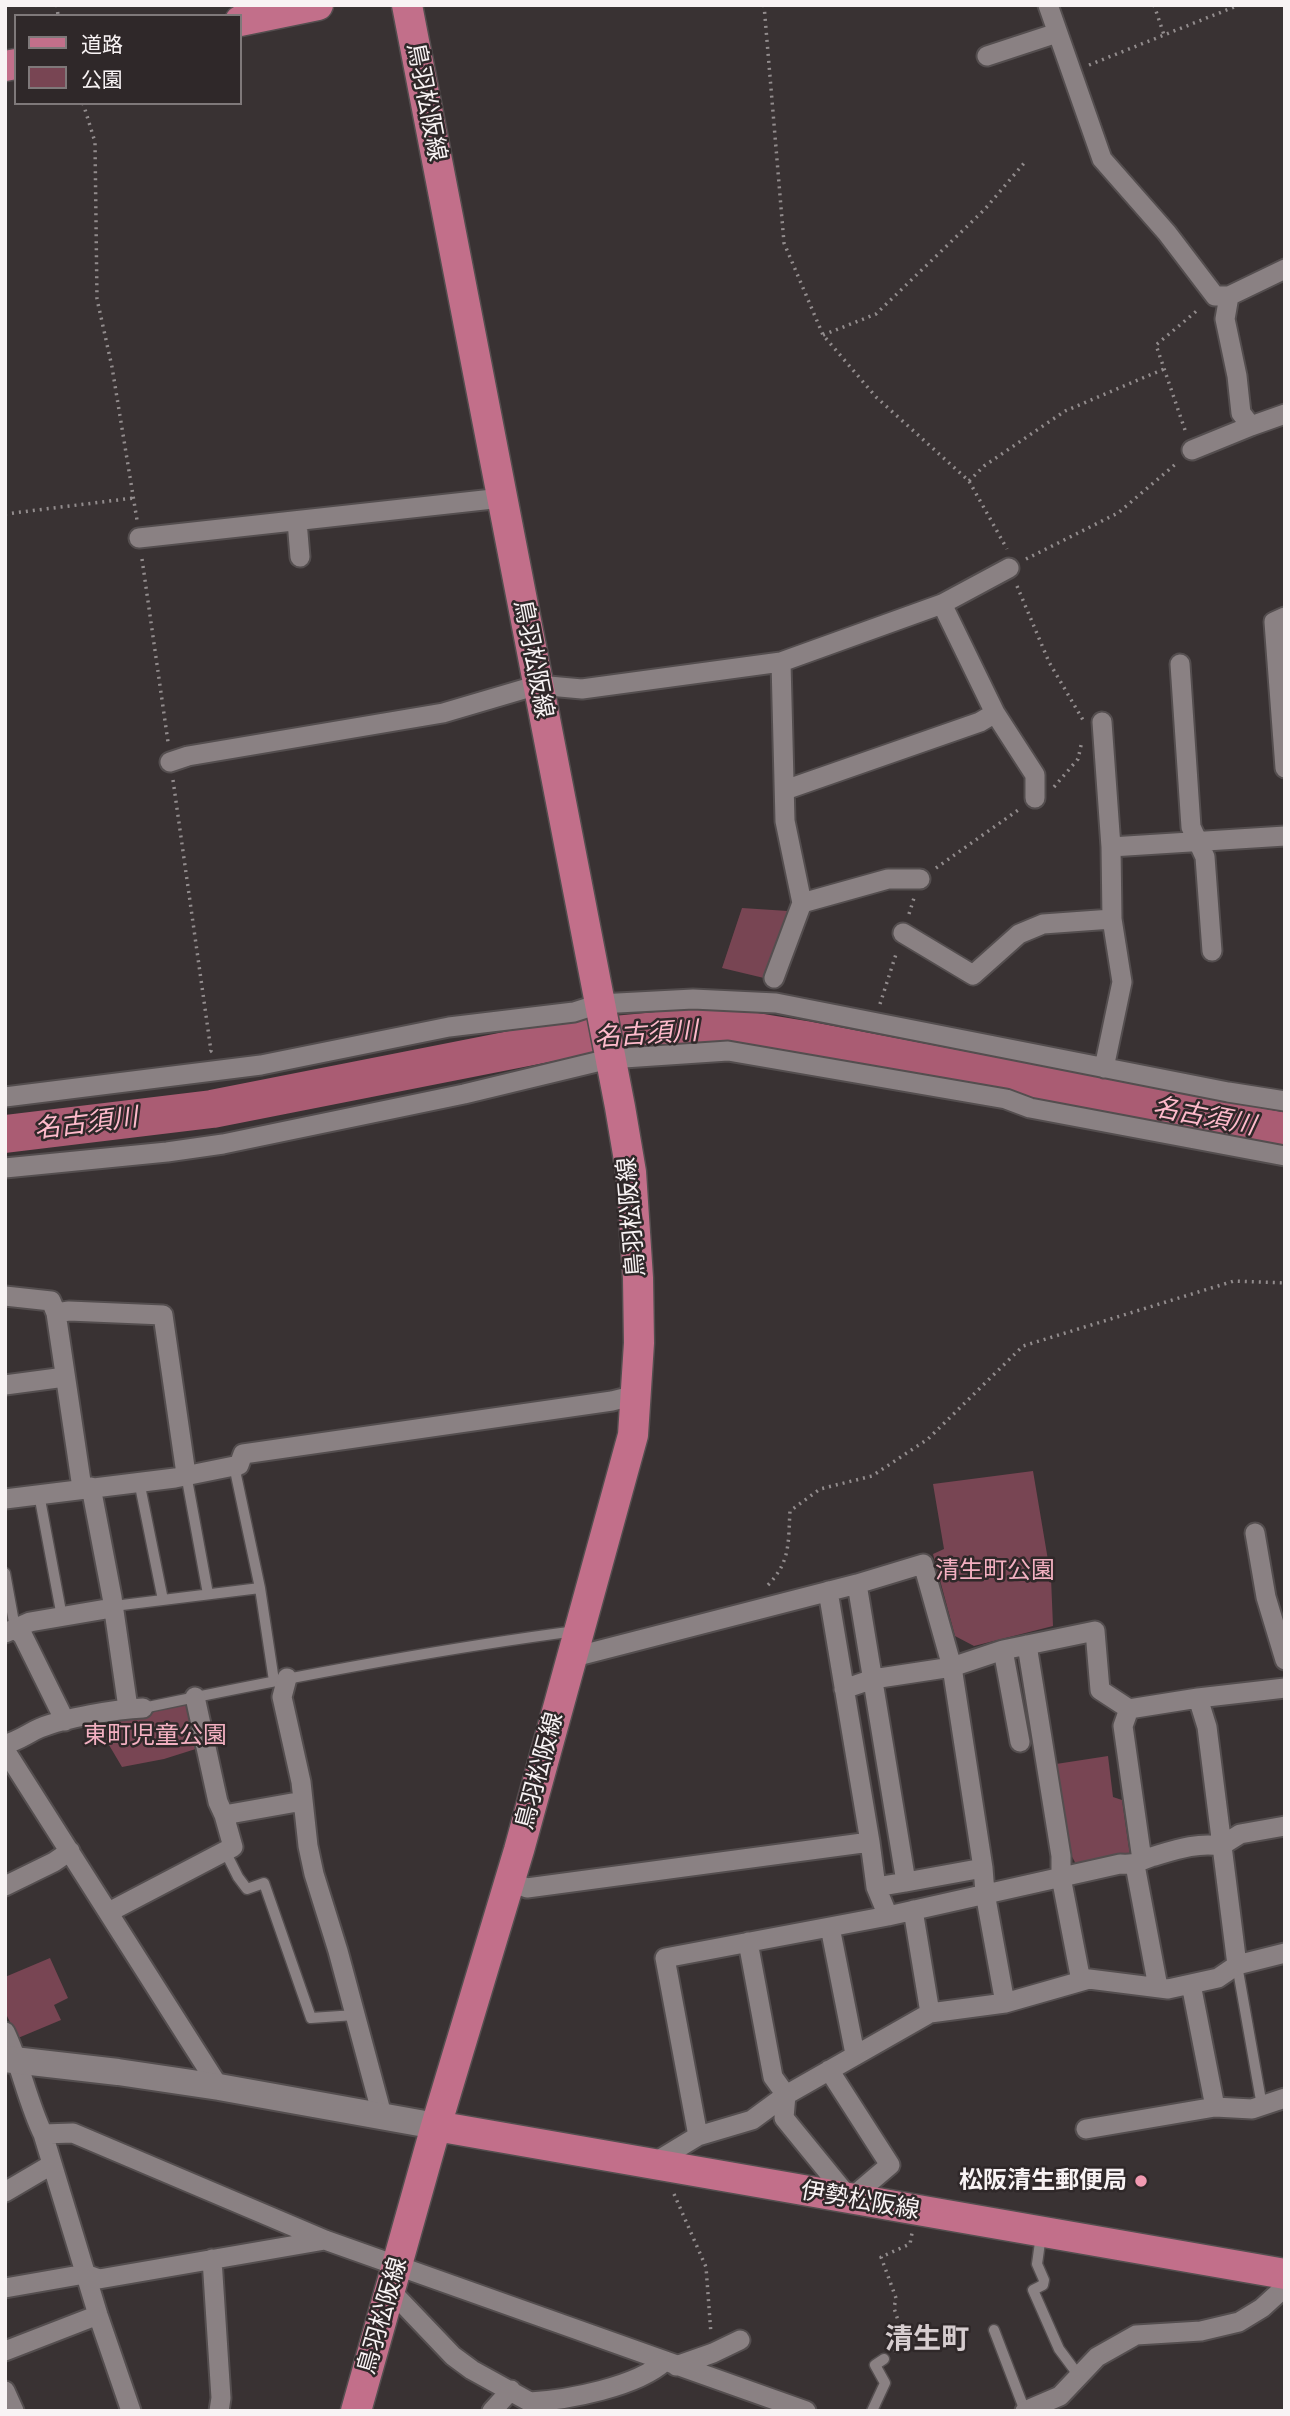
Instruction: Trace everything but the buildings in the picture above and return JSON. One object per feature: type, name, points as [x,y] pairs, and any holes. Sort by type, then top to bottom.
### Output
[{"type":"main road","points":[[242,21],[318,5]]},
{"type":"main road","name":"鳥羽松阪線","points":[[356,2411],[436,2126],[510,1881],[633,1435],[639,1343],[631,1172],[407,5]]},
{"type":"main road","name":"伊勢松阪線","points":[[436,2126],[1285,2274]]},
{"type":"street","points":[[1048,5],[1102,159],[1222,296],[1241,413],[1251,426]]},
{"type":"street","points":[[987,56],[1057,33]]},
{"type":"street","points":[[1222,296],[1284,271]]},
{"type":"street","points":[[1192,450],[1285,414]]},
{"type":"street","points":[[139,538],[502,498]]},
{"type":"street","points":[[297,521],[300,557]]},
{"type":"street","points":[[170,762],[188,756],[443,713],[538,685],[582,689],[781,662],[943,604],[1009,568]]},
{"type":"street","points":[[943,604],[995,713],[1035,775],[1035,798]]},
{"type":"street","points":[[1285,617],[1274,622],[1285,768]]},
{"type":"street","points":[[774,978],[802,903],[785,821],[781,662]]},
{"type":"street","points":[[1180,664],[1191,827],[1205,857],[1212,951]]},
{"type":"street","points":[[785,790],[980,722],[995,713]]},
{"type":"street","points":[[1094,723],[1111,847],[1112,919],[1122,982],[1104,1068]]},
{"type":"street","points":[[1111,847],[1285,836]]},
{"type":"street","points":[[802,903],[888,879],[920,879]]},
{"type":"street","points":[[903,933],[973,975],[1019,934],[1043,924],[1112,919]]},
{"type":"street","points":[[5,1097],[261,1065],[449,1027],[574,1012],[599,1004],[693,999],[776,1003],[1285,1101]]},
{"type":"street","points":[[5,1168],[223,1144],[464,1094],[609,1059],[728,1051],[1006,1099],[1030,1108],[1285,1156]]},
{"type":"street","points":[[5,1296],[51,1301],[56,1313],[86,1487],[135,1708],[41,1727],[16,1741],[6,1752],[219,2087]]},
{"type":"street","points":[[56,1313],[69,1311],[163,1315],[186,1474]]},
{"type":"street","points":[[5,1385],[65,1377]]},
{"type":"street","points":[[5,1499],[239,1465],[243,1454],[612,1401],[636,1395]]},
{"type":"street","points":[[1255,1533],[1266,1597],[1285,1660]]},
{"type":"street","points":[[574,1645],[769,1607],[923,1564],[952,1667],[985,1893],[1005,2003]]},
{"type":"street","points":[[858,1584],[906,1882]]},
{"type":"street","points":[[828,1591],[876,1887],[888,1916]]},
{"type":"street","points":[[10,1631],[30,1622],[112,1608]]},
{"type":"street","points":[[10,1631],[23,1636],[65,1721]]},
{"type":"street","points":[[845,1689],[873,1679],[952,1667],[1003,1650],[1095,1631],[1100,1690],[1129,1709],[1198,1698],[1285,1689]]},
{"type":"street","points":[[1027,1645],[1061,1856],[1061,1877],[1081,1981]]},
{"type":"street","points":[[1003,1650],[1020,1742]]},
{"type":"street","points":[[280,1679],[314,1874],[356,2015],[382,2115]]},
{"type":"street","points":[[109,1912],[233,1847],[218,1802],[195,1697]]},
{"type":"street","points":[[1198,1698],[1207,1727],[1237,1965]]},
{"type":"street","points":[[1129,1709],[1123,1726],[1138,1863],[1158,1987]]},
{"type":"street","points":[[224,1815],[303,1801]]},
{"type":"street","points":[[698,2136],[665,1958],[888,1916],[1120,1864],[1138,1863],[1202,1843],[1221,1846],[1240,1834],[1285,1826]]},
{"type":"street","points":[[510,1881],[527,1888],[870,1842]]},
{"type":"street","points":[[5,1886],[70,1851]]},
{"type":"street","points":[[876,1887],[983,1868]]},
{"type":"street","points":[[913,1910],[930,2013]]},
{"type":"street","points":[[830,1927],[855,2054]]},
{"type":"street","points":[[748,1942],[773,2077],[786,2095],[783,2118],[850,2199],[890,2165],[829,2070]]},
{"type":"street","points":[[657,2165],[698,2136],[752,2120],[786,2095],[930,2013],[1005,2003],[1089,1979],[1168,1989],[1218,1978],[1237,1965],[1284,1956]]},
{"type":"street","points":[[1191,1984],[1215,2107]]},
{"type":"street","points":[[5,2032],[12,2059],[43,2134],[98,2315],[131,2411]]},
{"type":"street","points":[[12,2059],[219,2087],[436,2126]]},
{"type":"street","points":[[1086,2129],[1215,2107],[1252,2109],[1285,2098]]},
{"type":"street","points":[[43,2134],[73,2133],[326,2240],[395,2278],[670,2363],[806,2411]]},
{"type":"street","points":[[5,2192],[51,2165]]},
{"type":"street","points":[[5,2288],[85,2274],[99,2279],[326,2240]]},
{"type":"street","points":[[212,2259],[221,2398],[219,2411]]},
{"type":"street","points":[[395,2278],[453,2356],[533,2406],[577,2398],[653,2372],[670,2363],[713,2353],[740,2340]]},
{"type":"street","points":[[1025,2411],[1060,2396],[1097,2357],[1136,2335],[1201,2331],[1239,2322],[1262,2308],[1285,2287]]},
{"type":"street","points":[[5,2351],[98,2315]]},
{"type":"street","points":[[492,2411],[511,2390]]},
{"type":"street","points":[[5,2391],[15,2411]]},
{"type":"lane","points":[[239,1465],[236,1475],[280,1679]]},
{"type":"lane","points":[[186,1474],[208,1594]]},
{"type":"lane","points":[[139,1481],[163,1600]]},
{"type":"lane","points":[[39,1494],[62,1617]]},
{"type":"lane","points":[[5,1573],[10,1631]]},
{"type":"lane","points":[[112,1608],[260,1588]]},
{"type":"lane","points":[[135,1708],[280,1679],[504,1640],[574,1645]]},
{"type":"lane","points":[[225,1851],[247,1889],[264,1883],[311,2018],[356,2015]]},
{"type":"lane","points":[[1237,1965],[1262,2106]]},
{"type":"lane","points":[[1041,2231],[1037,2264],[1044,2280],[1043,2285],[1033,2290],[1059,2349],[1079,2376]]},
{"type":"lane","points":[[994,2330],[1025,2411]]},
{"type":"lane","points":[[872,2411],[885,2383],[875,2365],[884,2359]]},
{"type":"path","points":[[764,5],[784,243],[823,335],[876,397],[970,481],[1007,548],[1009,568],[1049,662],[1094,723]]},
{"type":"path","points":[[1154,5],[1164,35]]},
{"type":"path","points":[[1071,72],[1239,5]]},
{"type":"path","points":[[84,105],[95,142],[97,299],[112,367],[134,498],[211,1051],[200,1057]]},
{"type":"path","points":[[823,335],[876,314],[985,209],[1025,162]]},
{"type":"path","points":[[1009,568],[1118,513],[1192,450],[1156,345],[1222,296]]},
{"type":"path","points":[[970,481],[984,466],[1065,411],[1164,369]]},
{"type":"path","points":[[5,514],[134,498]]},
{"type":"path","points":[[874,1023],[920,879],[1035,798],[1057,786],[1078,759],[1083,736]]},
{"type":"path","points":[[769,1607],[766,1587],[781,1571],[788,1552],[790,1511],[820,1489],[872,1476],[928,1439],[1023,1346],[1234,1281],[1285,1283]]},
{"type":"path","points":[[657,2165],[706,2267],[713,2353]]},
{"type":"path","points":[[884,2359],[906,2345],[894,2308],[896,2298],[881,2257],[911,2244],[916,2210]]},
{"type":"green space","points":[[742,908],[788,911],[764,978],[722,968]]},
{"type":"green space","name":"清生町公園","points":[[1033,1471],[1051,1578],[1053,1626],[974,1646],[955,1636],[933,1554],[944,1549],[933,1484]]},
{"type":"green space","name":"東町児童公園","points":[[193,1702],[202,1747],[164,1759],[122,1767],[96,1723]]},
{"type":"green space","points":[[1108,1756],[1113,1797],[1122,1800],[1130,1855],[1077,1866],[1069,1851],[1056,1764]]},
{"type":"green space","points":[[50,1958],[68,1998],[54,2005],[61,2020],[18,2038],[5,2012],[5,1977]]},
{"type":"waterway","name":"名古須川","points":[[5,1134],[212,1109],[562,1040],[689,1028],[744,1030],[805,1040],[1285,1132]]},
{"type":"place","name":"松阪清生郵便局","points":[[1141,2181]]},
{"type":"district","name":"清生町","points":[[927,2340]]}]
